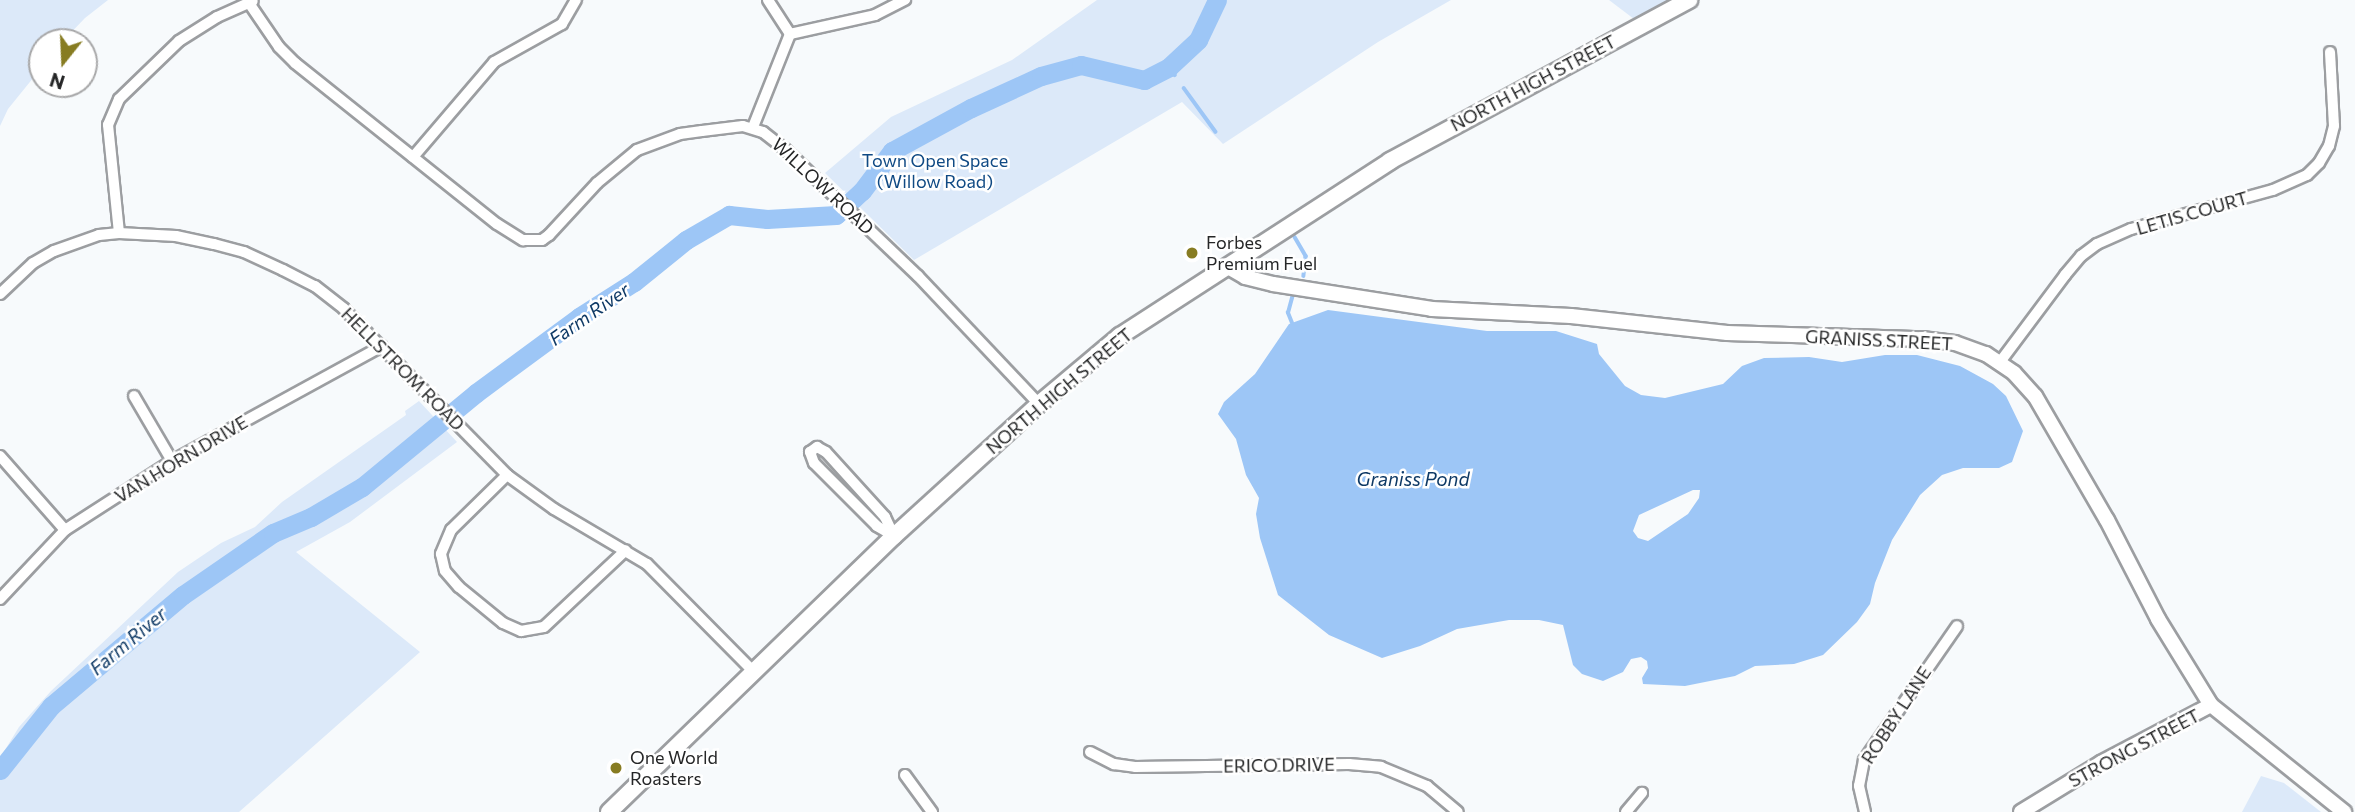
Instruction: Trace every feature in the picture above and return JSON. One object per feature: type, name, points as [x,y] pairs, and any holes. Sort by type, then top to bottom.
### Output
[{"type":"main road","name":"NORTH HIGH STREET","points":[[609,812],[894,536],[1039,404],[1120,336],[1444,130],[1689,0]]},
{"type":"street","points":[[414,157],[494,62],[562,24],[576,0]]},
{"type":"street","points":[[768,0],[790,34]]},
{"type":"street","points":[[790,34],[875,15],[905,0]]},
{"type":"street","points":[[119,233],[108,125],[119,99],[178,41],[217,17],[252,1]]},
{"type":"street","name":"WILLOW ROAD","points":[[252,1],[279,47],[295,64],[513,236],[533,241],[550,235],[603,176],[637,150],[680,134],[753,127],[773,138],[863,223],[1039,404]]},
{"type":"street","points":[[753,127],[790,34]]},
{"type":"street","name":"LETIS COURT","points":[[2000,362],[2065,275],[2081,256],[2098,244],[2131,229],[2273,190],[2307,175],[2319,163],[2329,146],[2334,126],[2330,51]]},
{"type":"street","name":"HELLSTROM ROAD","points":[[0,294],[24,270],[54,251],[99,235],[119,233],[176,236],[244,252],[315,286],[344,309],[382,346],[507,474],[554,509],[626,550],[662,578],[752,671]]},
{"type":"street","name":"GRANISS STREET","points":[[1228,267],[1254,281],[1405,306],[1571,316],[1727,333],[1922,339],[1970,348],[2000,362],[2035,396],[2113,530],[2169,637],[2211,705],[2344,812]]},
{"type":"street","name":"VAN HORN DRIVE","points":[[0,599],[65,530],[172,461],[382,346]]},
{"type":"street","points":[[134,397],[172,461]]},
{"type":"street","points":[[817,447],[826,452],[885,517],[894,536],[877,526],[814,463],[811,449],[817,447]]},
{"type":"street","points":[[0,456],[65,530]]},
{"type":"street","points":[[507,474],[451,530],[441,554],[445,571],[459,587],[503,623],[528,631],[544,627],[626,550]]},
{"type":"street","name":"ROBBY LANE","points":[[1865,812],[1859,786],[1864,760],[1957,625]]},
{"type":"street","name":"STRONG STREET","points":[[2021,812],[2101,763],[2211,705]]},
{"type":"street","name":"ERICO DRIVE","points":[[1090,752],[1114,764],[1135,767],[1349,764],[1381,767],[1427,786],[1458,812]]},
{"type":"street","points":[[905,775],[932,812]]},
{"type":"street","points":[[1626,812],[1642,793]]},
{"type":"green space","points":[[0,0],[108,0],[75,28],[28,28],[28,84],[8,109],[0,126]]},
{"type":"green space","name":"Town Open Space (Willow Road)","points":[[1097,0],[1451,0],[1378,42],[1223,144],[1182,102],[914,260],[825,173],[891,117],[1012,60]]},
{"type":"green space","points":[[1609,0],[1669,0],[1634,19]]},
{"type":"green space","points":[[419,401],[457,442],[350,522],[296,552],[420,652],[239,812],[0,812],[0,758],[19,727],[51,691],[178,572],[221,543],[255,527],[282,502],[406,415],[405,411]]},
{"type":"green space","points":[[2261,776],[2284,783],[2321,812],[2242,812]]},
{"type":"water","name":"Graniss Pond","points":[[1328,310],[1487,331],[1556,331],[1597,344],[1599,354],[1625,386],[1641,395],[1665,398],[1723,384],[1742,366],[1764,358],[1809,357],[1842,362],[1885,355],[1917,355],[1960,366],[1993,384],[2006,396],[2023,431],[2012,462],[1999,468],[1963,468],[1942,475],[1920,495],[1892,540],[1870,604],[1857,622],[1823,655],[1794,664],[1755,666],[1735,676],[1685,686],[1643,684],[1642,678],[1648,668],[1647,661],[1641,657],[1631,659],[1623,672],[1603,681],[1582,674],[1573,665],[1563,625],[1539,620],[1509,620],[1457,629],[1420,646],[1382,658],[1329,635],[1278,595],[1260,538],[1256,514],[1259,498],[1246,475],[1236,439],[1218,414],[1224,402],[1255,374],[1289,324]],"holes":[[[1693,490],[1700,490],[1699,498],[1688,514],[1648,541],[1638,538],[1633,531],[1639,515]]]},
{"type":"waterway","name":"Farm River","points":[[0,770],[51,706],[183,595],[273,533],[311,517],[362,487],[476,393],[579,317],[634,282],[686,240],[729,215],[767,219],[836,215],[862,191],[892,151],[971,108],[1041,76],[1081,65],[1144,80],[1169,67],[1198,40],[1217,0]]},
{"type":"waterway","points":[[1169,67],[1175,75]]},
{"type":"waterway","points":[[1184,88],[1216,132]]},
{"type":"waterway","points":[[1295,237],[1306,256],[1304,276]]},
{"type":"waterway","points":[[1292,298],[1288,313],[1292,323]]},
{"type":"place","name":"Forbes Premium Fuel","points":[[1192,253]]},
{"type":"place","name":"One World Roasters","points":[[616,768]]}]
